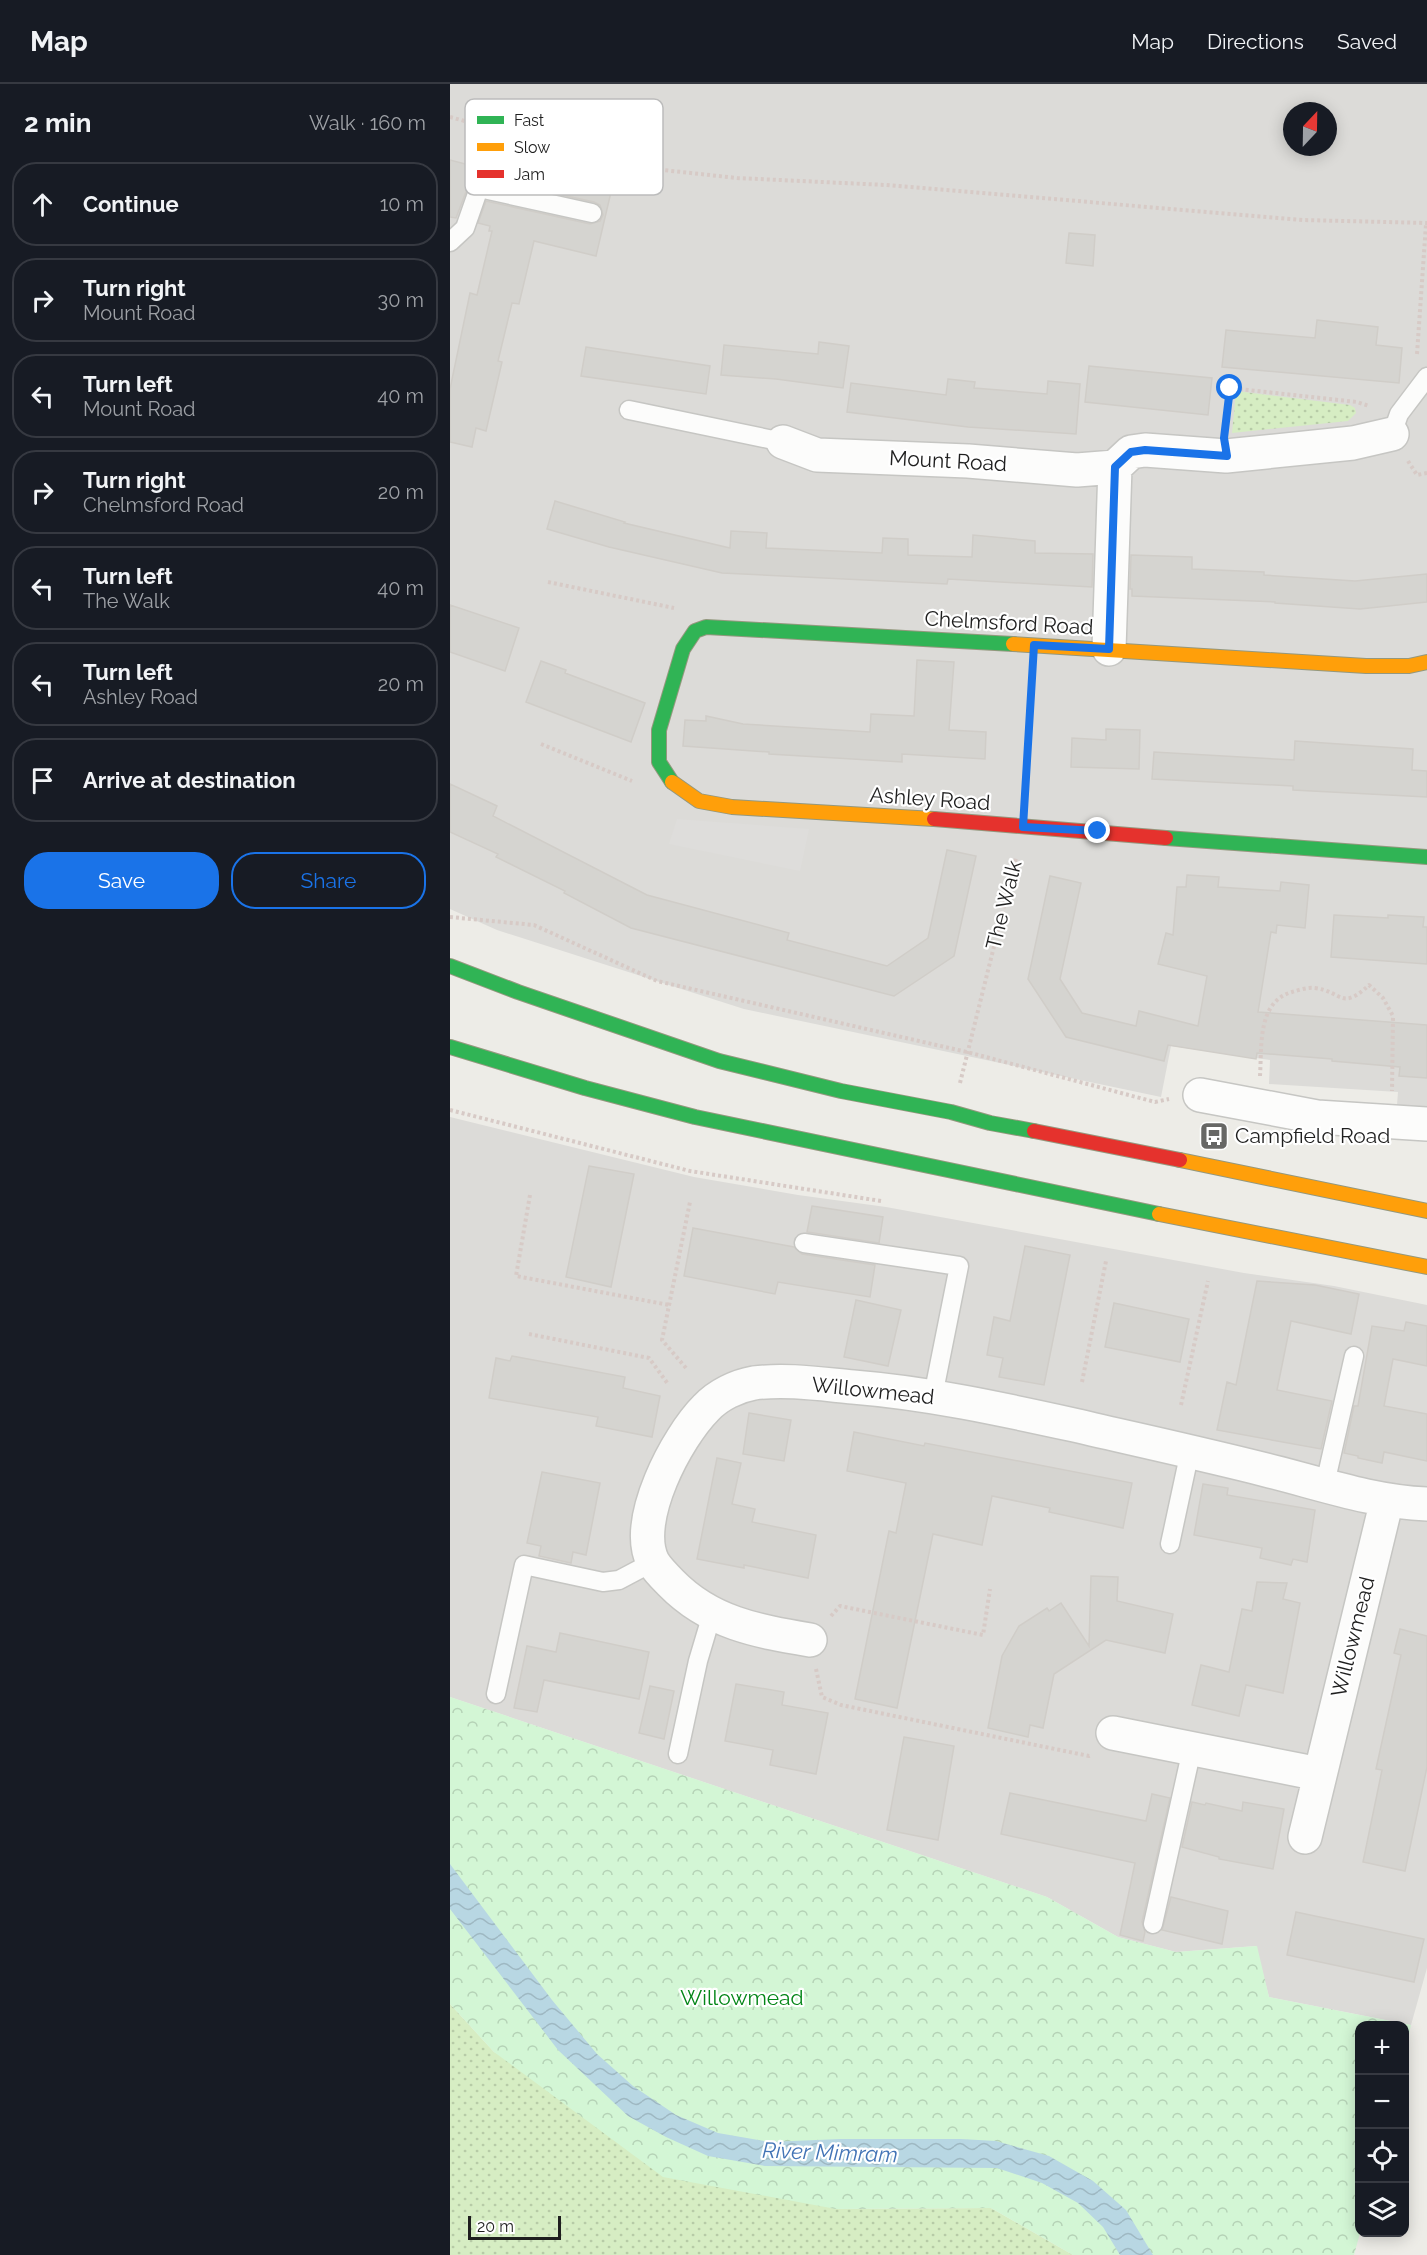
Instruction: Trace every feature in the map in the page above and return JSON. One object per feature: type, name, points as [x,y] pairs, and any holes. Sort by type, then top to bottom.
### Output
[{"type":"main road","name":"Chelmsford Road","points":[[695,632],[706,627],[724,627],[1366,666],[1409,666],[1427,662]]},
{"type":"main road","name":"Ashley Road","points":[[695,632],[683,649],[668,695],[659,730],[659,762],[673,783],[699,801],[732,807],[960,821],[1427,857]]},
{"type":"main road","points":[[450,966],[518,992],[719,1061],[841,1091],[951,1112],[990,1123],[1256,1174],[1427,1211]]},
{"type":"main road","points":[[450,1047],[574,1085],[695,1117],[1263,1236],[1427,1267]]},
{"type":"street","name":"Mount Road","points":[[783,442],[817,455],[968,461],[1077,470],[1115,467],[1131,452],[1145,450],[1227,456],[1353,443],[1396,424]]},
{"type":"street","points":[[1109,649],[1115,467]]},
{"type":"street","points":[[1200,1095],[1317,1117],[1427,1124]]},
{"type":"street","name":"Willowmead","points":[[653,1562],[647,1538],[649,1519],[658,1490],[677,1449],[693,1422],[708,1406],[728,1391],[751,1384],[778,1382],[872,1388],[933,1396],[1190,1451],[1387,1500],[1427,1504]]},
{"type":"street","name":"Willowmead","points":[[1305,1837],[1387,1500]]},
{"type":"street","points":[[653,1562],[683,1595],[712,1614],[748,1629],[810,1641]]},
{"type":"street","points":[[1113,1733],[1319,1774]]},
{"type":"lane","points":[[450,242],[465,228],[476,195]]},
{"type":"lane","points":[[510,195],[592,213]]},
{"type":"lane","points":[[1396,424],[1425,380]]},
{"type":"lane","points":[[629,410],[783,442]]},
{"type":"lane","points":[[804,1243],[959,1266],[933,1396]]},
{"type":"lane","points":[[1325,1484],[1354,1356]]},
{"type":"lane","points":[[1170,1544],[1190,1451]]},
{"type":"lane","points":[[496,1694],[524,1565],[603,1582],[619,1580],[653,1562]]},
{"type":"lane","points":[[678,1754],[698,1661],[712,1614]]},
{"type":"lane","points":[[1153,1924],[1192,1749]]},
{"type":"path","points":[[450,117],[465,121]]},
{"type":"path","points":[[663,170],[726,177],[886,185],[1303,220],[1427,224],[1417,355],[1425,380]]},
{"type":"path","points":[[1227,456],[1224,438],[1230,388],[1357,402],[1396,424]]},
{"type":"path","points":[[548,582],[674,608],[695,632]]},
{"type":"path","name":"The Walk","points":[[958,1090],[1023,827],[1034,645]]},
{"type":"path","points":[[541,744],[647,787],[673,783]]},
{"type":"path","points":[[450,917],[534,925],[657,981],[967,1052],[1155,1102],[1200,1095]]},
{"type":"path","points":[[1257,1107],[1264,1023],[1273,1004],[1287,993],[1314,988],[1349,999],[1357,996],[1369,985],[1383,998],[1393,1016],[1390,1122]]},
{"type":"path","points":[[450,1110],[690,1171],[880,1201]]},
{"type":"path","points":[[530,1195],[516,1276],[669,1305]]},
{"type":"path","points":[[686,1368],[662,1340],[690,1202]]},
{"type":"path","points":[[1082,1382],[1106,1261]]},
{"type":"path","points":[[1181,1405],[1208,1281]]},
{"type":"path","points":[[529,1334],[649,1358],[668,1384]]},
{"type":"path","points":[[990,1589],[983,1635],[840,1606],[810,1641],[822,1696],[841,1705],[1089,1756],[1113,1733]]},
{"type":"shaded area","points":[[450,84],[1427,84],[1427,1107],[1397,1105],[1398,1092],[1269,1084],[1270,1060],[1171,1046],[1161,1097],[744,1009],[497,930],[450,909]]},
{"type":"shaded area","points":[[677,819],[809,829],[800,871],[669,844]]},
{"type":"shaded area","points":[[450,1117],[694,1177],[886,1207],[1244,1273],[1334,1286],[1427,1305],[1427,1968],[1411,2025],[1409,2021],[1391,2021],[1269,1997],[1256,1946],[1176,1952],[1118,1937],[1047,1897],[450,1697]]},
{"type":"green space","points":[[1236,391],[1350,405],[1355,408],[1356,413],[1348,421],[1232,433]]},
{"type":"green space","name":"Willowmead","points":[[450,1697],[1047,1897],[1118,1937],[1176,1952],[1257,1946],[1269,1997],[1391,2021],[1355,2021],[1355,2237],[1359,2237],[1354,2255],[1073,2255],[991,2208],[836,2209],[663,2177],[494,2052],[450,2004]]},
{"type":"green space","points":[[450,2004],[494,2052],[836,2209],[991,2208],[1073,2255],[450,2255]]},
{"type":"water","name":"River Mimram","points":[[450,1864],[552,2000],[597,2054],[633,2086],[676,2115],[718,2133],[769,2142],[840,2139],[961,2139],[996,2141],[1049,2156],[1093,2181],[1126,2210],[1153,2255],[1120,2255],[1103,2227],[1078,2203],[1042,2183],[997,2168],[765,2166],[708,2156],[628,2116],[558,2050],[450,1909]]},
{"type":"building","points":[[450,160],[465,164],[465,194],[456,218],[450,217]]},
{"type":"building","points":[[562,195],[610,195],[596,256],[534,241],[519,304],[512,303],[498,361],[502,362],[486,431],[476,428],[472,447],[450,442],[450,389],[470,293],[477,295],[492,231],[489,231],[490,226],[478,223],[486,201],[590,224],[600,221],[603,215],[600,205]]},
{"type":"building","points":[[1069,233],[1095,235],[1093,266],[1066,263]]},
{"type":"building","points":[[1317,320],[1378,327],[1376,345],[1402,348],[1399,383],[1222,367],[1226,330],[1315,338]]},
{"type":"building","points":[[819,342],[849,346],[843,388],[776,379],[721,375],[724,345],[818,354]]},
{"type":"building","points":[[586,347],[710,366],[706,394],[581,376]]},
{"type":"building","points":[[1089,366],[1212,378],[1208,415],[1085,402]]},
{"type":"building","points":[[948,379],[975,382],[974,388],[1047,394],[1048,381],[1080,384],[1076,434],[968,427],[847,412],[851,383],[946,395]]},
{"type":"building","points":[[555,501],[624,523],[730,548],[731,531],[767,533],[766,548],[882,553],[883,538],[908,539],[908,555],[972,557],[973,535],[1035,541],[1035,553],[1093,554],[1092,587],[948,579],[947,584],[722,573],[609,547],[547,529]]},
{"type":"building","points":[[1131,555],[1192,557],[1192,569],[1264,572],[1264,575],[1355,581],[1427,574],[1427,602],[1360,609],[1275,602],[1132,596],[1132,589],[1130,589]]},
{"type":"building","points":[[450,605],[519,628],[505,671],[450,652]]},
{"type":"building","points":[[917,660],[954,662],[949,730],[986,732],[985,759],[902,754],[902,762],[683,746],[685,720],[706,721],[706,716],[743,724],[870,732],[871,714],[914,716]]},
{"type":"building","points":[[541,661],[566,670],[565,673],[645,703],[631,742],[526,702]]},
{"type":"building","points":[[1106,729],[1140,730],[1139,769],[1071,767],[1072,738],[1106,740]]},
{"type":"building","points":[[1295,741],[1413,749],[1412,770],[1427,771],[1427,797],[1293,790],[1293,786],[1152,779],[1154,752],[1294,760]]},
{"type":"building","points":[[450,784],[497,806],[493,816],[647,895],[789,933],[787,940],[887,966],[928,938],[947,850],[976,856],[954,956],[894,996],[631,928],[564,893],[565,891],[496,857],[498,854],[450,832]]},
{"type":"building","points":[[1187,875],[1219,877],[1218,887],[1280,891],[1281,882],[1309,885],[1305,928],[1277,925],[1276,933],[1271,932],[1258,1012],[1427,1025],[1427,1078],[1399,1076],[1400,1067],[1257,1053],[1256,1059],[1168,1045],[1164,1061],[1066,1037],[1028,979],[1050,876],[1081,883],[1060,979],[1082,1013],[1136,1026],[1139,1011],[1198,1026],[1207,976],[1158,964],[1166,933],[1173,935],[1177,887],[1186,887]]},
{"type":"building","points":[[1334,915],[1424,917],[1423,927],[1427,927],[1427,964],[1331,957]]},
{"type":"building","points":[[589,1166],[634,1174],[611,1287],[566,1277]]},
{"type":"building","points":[[812,1206],[883,1217],[879,1243],[807,1232]]},
{"type":"building","points":[[693,1228],[794,1247],[802,1254],[875,1265],[870,1297],[778,1282],[775,1294],[684,1276]]},
{"type":"building","points":[[1025,1246],[1070,1255],[1044,1385],[999,1377],[1003,1358],[987,1355],[994,1317],[1010,1321]]},
{"type":"building","points":[[1257,1281],[1315,1285],[1359,1294],[1351,1334],[1291,1321],[1277,1390],[1332,1401],[1321,1449],[1217,1430],[1227,1382],[1236,1385]]},
{"type":"building","points":[[856,1300],[901,1310],[888,1366],[844,1357]]},
{"type":"building","points":[[1114,1303],[1189,1319],[1180,1362],[1105,1347]]},
{"type":"building","points":[[1406,1322],[1427,1326],[1427,1366],[1393,1359],[1384,1406],[1427,1414],[1427,1461],[1384,1452],[1382,1463],[1344,1453],[1354,1406],[1358,1406],[1372,1326],[1404,1331]]},
{"type":"building","points":[[512,1356],[625,1377],[623,1388],[660,1396],[652,1437],[596,1426],[598,1417],[489,1398],[496,1358],[510,1361]]},
{"type":"building","points":[[749,1413],[791,1420],[784,1461],[743,1454]]},
{"type":"building","points":[[854,1432],[924,1446],[925,1443],[1132,1483],[1123,1528],[1049,1512],[1050,1508],[992,1496],[982,1545],[933,1534],[897,1708],[855,1699],[889,1531],[896,1533],[906,1483],[847,1471]]},
{"type":"building","points":[[717,1458],[741,1463],[732,1504],[755,1509],[752,1522],[816,1535],[808,1578],[744,1565],[744,1568],[697,1559]]},
{"type":"building","points":[[542,1472],[600,1483],[586,1555],[573,1552],[571,1563],[539,1556],[541,1546],[527,1543]]},
{"type":"building","points":[[1203,1484],[1228,1488],[1227,1495],[1315,1510],[1307,1562],[1293,1559],[1291,1565],[1260,1558],[1262,1548],[1194,1535]]},
{"type":"building","points":[[1091,1576],[1118,1577],[1117,1601],[1173,1614],[1165,1653],[1106,1640],[1054,1674],[1043,1728],[1030,1725],[1028,1737],[988,1728],[1002,1656],[1019,1626],[1047,1608],[1049,1611],[1061,1603],[1089,1646]]},
{"type":"building","points":[[1257,1582],[1287,1583],[1283,1599],[1300,1603],[1283,1693],[1246,1685],[1239,1716],[1192,1705],[1201,1665],[1229,1672],[1242,1609],[1252,1611]]},
{"type":"building","points":[[1400,1629],[1427,1636],[1427,1767],[1405,1871],[1363,1862],[1382,1770],[1376,1769],[1401,1655],[1394,1653]]},
{"type":"building","points":[[560,1633],[649,1652],[639,1699],[544,1680],[537,1712],[514,1708],[527,1646],[556,1652]]},
{"type":"building","points":[[736,1684],[784,1692],[782,1705],[828,1713],[816,1774],[770,1765],[773,1750],[725,1741]]},
{"type":"building","points":[[650,1686],[674,1691],[664,1739],[639,1733]]},
{"type":"building","points":[[904,1737],[954,1746],[938,1840],[887,1830]]},
{"type":"building","points":[[1010,1793],[1146,1821],[1152,1794],[1170,1798],[1142,1922],[1145,1932],[1143,1941],[1120,1935],[1135,1863],[1001,1834]]},
{"type":"building","points":[[1192,1802],[1242,1811],[1243,1802],[1284,1809],[1273,1869],[1219,1859],[1219,1857],[1182,1847]]},
{"type":"building","points":[[1171,1897],[1228,1911],[1222,1944],[1162,1930]]},
{"type":"building","points":[[1296,1912],[1424,1939],[1414,1982],[1287,1955]]},
{"type":"traffic: fast","points":[[672,782],[659,762],[659,730],[683,649],[695,631],[706,627],[1013,644]]},
{"type":"traffic: fast","points":[[1166,838],[1427,857]]},
{"type":"traffic: fast","points":[[450,966],[518,992],[719,1061],[841,1091],[1034,1131]]},
{"type":"traffic: fast","points":[[450,1047],[585,1088],[695,1117],[1159,1214]]},
{"type":"traffic: slow","points":[[1013,644],[1366,666],[1409,666],[1427,662]]},
{"type":"traffic: slow","points":[[672,782],[699,801],[732,807],[934,819]]},
{"type":"traffic: slow","points":[[1180,1160],[1427,1211]]},
{"type":"traffic: slow","points":[[1159,1214],[1427,1267]]},
{"type":"traffic: jam","points":[[934,819],[1166,838]]},
{"type":"traffic: jam","points":[[1034,1131],[1180,1160]]},
{"type":"place","name":"Campfield Road","points":[[1214,1136]]},
{"type":"route","points":[[1098,831],[1023,827],[1034,645],[1109,649],[1115,467],[1131,452],[1145,450],[1227,456],[1224,438],[1230,388]]}]
